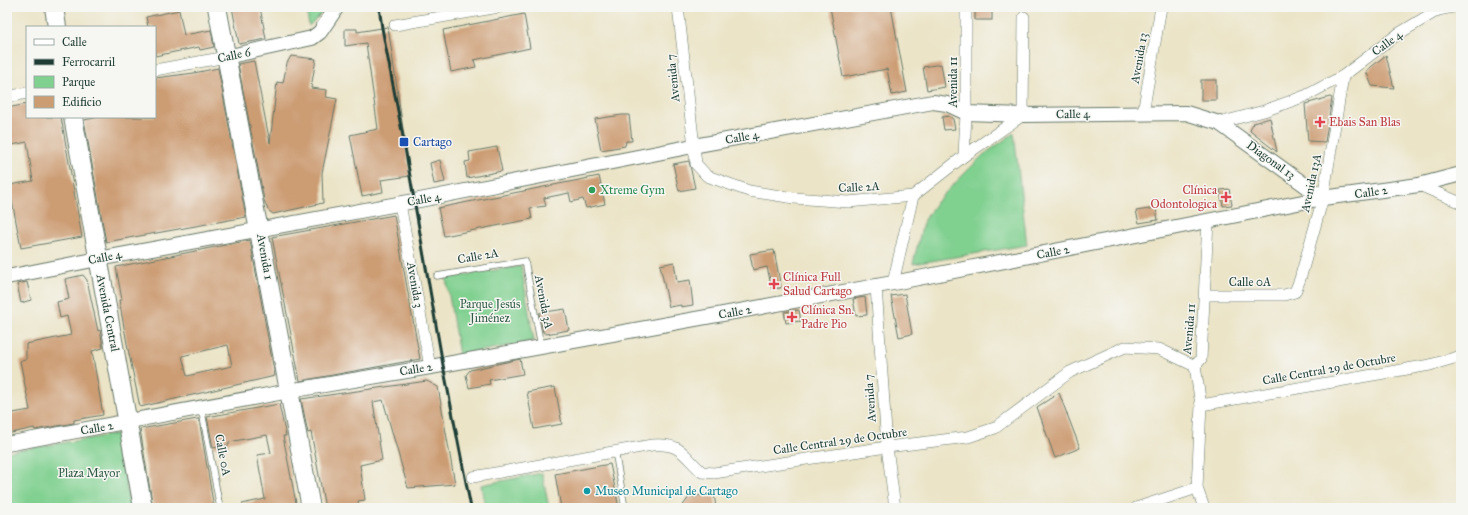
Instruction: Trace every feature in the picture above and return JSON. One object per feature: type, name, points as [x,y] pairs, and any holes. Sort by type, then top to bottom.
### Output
[{"type":"main road","points":[[54,7],[58,26]]},
{"type":"main road","name":"Avenida 1","points":[[217,7],[260,229],[311,508]]},
{"type":"main road","name":"Avenida Central","points":[[73,118],[143,508]]},
{"type":"street","name":"Calle 6","points":[[156,70],[226,57],[312,38],[320,32],[337,7]]},
{"type":"street","points":[[395,25],[499,7]]},
{"type":"street","name":"Avenida 7","points":[[678,7],[693,146]]},
{"type":"street","name":"Avenida 11","points":[[964,156],[966,113],[966,7]]},
{"type":"street","name":"Avenida 13","points":[[1143,113],[1161,7]]},
{"type":"street","name":"Calle 4","points":[[7,277],[400,204],[693,146],[933,102],[947,104],[966,113],[1023,115],[1186,113],[1219,123],[1264,111],[1306,96],[1343,76],[1398,34],[1438,10],[1453,7]]},
{"type":"street","points":[[893,283],[913,196],[964,156],[1023,115],[1024,17]]},
{"type":"street","name":"Avenida 13A","points":[[1294,292],[1300,279],[1324,198],[1343,76]]},
{"type":"street","points":[[7,97],[26,93]]},
{"type":"street","name":"Diagonal 13","points":[[1219,123],[1324,198]]},
{"type":"street","name":"Calle 2A","points":[[693,146],[696,164],[707,176],[750,191],[794,198],[848,202],[913,196]]},
{"type":"street","name":"Calle 2","points":[[7,444],[201,407],[893,283],[1324,198],[1419,185],[1461,174]]},
{"type":"street","points":[[1419,185],[1461,203]]},
{"type":"street","points":[[1303,202],[1309,198],[1309,188]]},
{"type":"street","name":"Avenida 3","points":[[400,204],[430,367]]},
{"type":"street","name":"Avenida 11","points":[[1204,508],[1197,488],[1201,405],[1195,366],[1201,359],[1208,221]]},
{"type":"street","name":"Avenida 7","points":[[876,286],[887,447],[895,508]]},
{"type":"street","name":"Calle 0A","points":[[1205,295],[1274,296],[1294,292]]},
{"type":"street","name":"Calle Central 29 de Octubre","points":[[473,477],[652,445],[665,444],[676,447],[702,472],[714,473],[887,447],[968,437],[995,428],[1070,372],[1125,347],[1159,349],[1195,366]]},
{"type":"street","name":"Calle Central 29 de Octubre","points":[[1201,405],[1430,365],[1461,356]]},
{"type":"street","points":[[1136,508],[1197,488]]},
{"type":"lane","name":"Calle 2A","points":[[437,276],[525,261]]},
{"type":"lane","name":"Avenida 3A","points":[[525,261],[541,347]]},
{"type":"lane","name":"Calle 0A","points":[[201,407],[220,508]]},
{"type":"lane","points":[[615,451],[625,508]]},
{"type":"green space","points":[[306,7],[328,7],[309,26]]},
{"type":"green space","points":[[1014,133],[1027,245],[913,264],[923,223],[937,201],[983,155]]},
{"type":"green space","name":"Parque Jesús Jiménez","points":[[521,266],[534,341],[459,355],[446,278]]},
{"type":"green space","name":"Plaza Mayor","points":[[117,434],[130,508],[7,508],[7,452]]},
{"type":"green space","points":[[542,473],[549,508],[485,508],[481,485]]},
{"type":"building","points":[[232,7],[260,7],[266,39],[239,44]]},
{"type":"building","points":[[830,7],[891,7],[907,92],[892,95],[887,69],[843,77]]},
{"type":"building","points":[[975,7],[992,7],[992,20],[975,20]]},
{"type":"building","points":[[179,10],[184,35],[211,30],[214,47],[200,50],[199,47],[156,56],[156,26],[148,26],[146,17]]},
{"type":"building","points":[[524,14],[530,48],[474,60],[476,67],[451,72],[443,30]]},
{"type":"building","points":[[388,27],[410,176],[381,180],[383,192],[362,196],[350,135],[378,129],[366,43],[345,46],[345,29],[357,29],[357,32]]},
{"type":"building","points":[[1386,55],[1394,88],[1372,86],[1366,71]]},
{"type":"building","points":[[291,56],[316,59],[311,88],[327,90],[326,97],[337,99],[322,173],[323,203],[273,214],[268,210],[264,200],[238,64],[254,61],[270,143],[277,82],[283,83],[287,63]]},
{"type":"building","points":[[941,64],[945,87],[927,90],[923,67]]},
{"type":"building","points":[[218,68],[246,217],[106,242],[84,120],[94,118],[156,118],[156,78]]},
{"type":"building","points":[[1201,80],[1216,80],[1216,100],[1201,100]]},
{"type":"building","name":"Ebais San Blas","points":[[1330,97],[1332,98],[1325,142],[1308,141],[1305,104]]},
{"type":"building","points":[[26,104],[26,118],[61,118],[82,237],[21,248],[9,185],[33,181],[27,142],[7,146],[7,108]]},
{"type":"building","points":[[629,115],[632,141],[626,141],[625,146],[601,150],[595,119]]},
{"type":"building","points":[[949,116],[953,119],[955,129],[944,130],[942,117]]},
{"type":"building","points":[[1270,118],[1277,152],[1250,131],[1253,123]]},
{"type":"building","points":[[497,147],[502,171],[467,178],[465,162],[470,161],[469,152]]},
{"type":"building","points":[[440,160],[445,182],[434,184],[430,163]]},
{"type":"building","points":[[689,161],[695,188],[679,191],[673,164]]},
{"type":"building","points":[[599,176],[605,204],[586,208],[583,199],[571,202],[569,193],[544,198],[546,206],[530,208],[532,219],[444,236],[438,208]]},
{"type":"building","name":"Clínica Odontologica","points":[[1229,189],[1232,205],[1223,206],[1220,190]]},
{"type":"building","points":[[1156,208],[1158,220],[1139,223],[1136,211]]},
{"type":"building","points":[[394,215],[420,359],[300,381],[272,237]]},
{"type":"building","points":[[250,240],[275,376],[140,407],[119,300],[122,300],[116,267]],"holes":[[[228,345],[232,366],[187,376],[182,356]]]},
{"type":"building","points":[[774,250],[781,288],[772,289],[767,267],[753,270],[750,254]]},
{"type":"building","points":[[674,262],[677,282],[690,280],[693,305],[669,307],[660,265]]},
{"type":"building","points":[[83,275],[87,280],[98,331],[100,330],[103,348],[92,351],[103,415],[74,420],[74,423],[35,430],[34,428],[7,434],[7,414],[30,410],[20,361],[26,360],[26,344],[71,335],[67,316],[60,318],[57,302],[69,299],[65,279]]},
{"type":"building","points":[[27,282],[31,300],[21,303],[17,284]]},
{"type":"building","points":[[905,294],[912,334],[899,337],[891,296]]},
{"type":"building","points":[[865,297],[867,315],[856,316],[853,299]]},
{"type":"building","points":[[565,309],[569,330],[546,334],[543,332],[539,313]]},
{"type":"building","name":"Clínica Sn. Padre Pio","points":[[799,310],[801,321],[786,323],[784,312]]},
{"type":"building","points":[[520,359],[523,374],[489,380],[490,384],[469,388],[466,375],[470,370]]},
{"type":"building","points":[[427,381],[438,387],[455,484],[408,488],[383,400],[373,402],[382,460],[360,465],[365,500],[358,501],[359,508],[325,508],[311,432],[308,433],[301,399]]},
{"type":"building","points":[[555,387],[562,424],[534,429],[527,392]]},
{"type":"building","points":[[1059,393],[1080,448],[1055,458],[1037,407]]},
{"type":"building","points":[[279,404],[286,436],[283,436],[297,508],[242,508],[242,504],[265,499],[257,455],[271,453],[267,435],[229,442],[229,445],[213,448],[207,417]]},
{"type":"building","points":[[199,419],[214,508],[153,508],[140,429]]},
{"type":"building","name":"Museo Municipal de Cartago","points":[[610,464],[619,508],[561,508],[555,474]]},
{"type":"building","points":[[714,493],[716,508],[681,508],[689,497]]},
{"type":"railway","points":[[379,7],[443,365],[471,508]]},
{"type":"place","name":"Ebais San Blas","points":[[1320,122]]},
{"type":"place","name":"Cartago","points":[[404,142]]},
{"type":"place","name":"Xtreme Gym","points":[[592,190]]},
{"type":"place","name":"Clínica Odontologica","points":[[1226,197]]},
{"type":"place","name":"Clínica Full Salud Cartago","points":[[774,284]]},
{"type":"place","name":"Clínica Sn. Padre Pio","points":[[792,317]]},
{"type":"place","name":"Museo Municipal de Cartago","points":[[587,491]]}]
